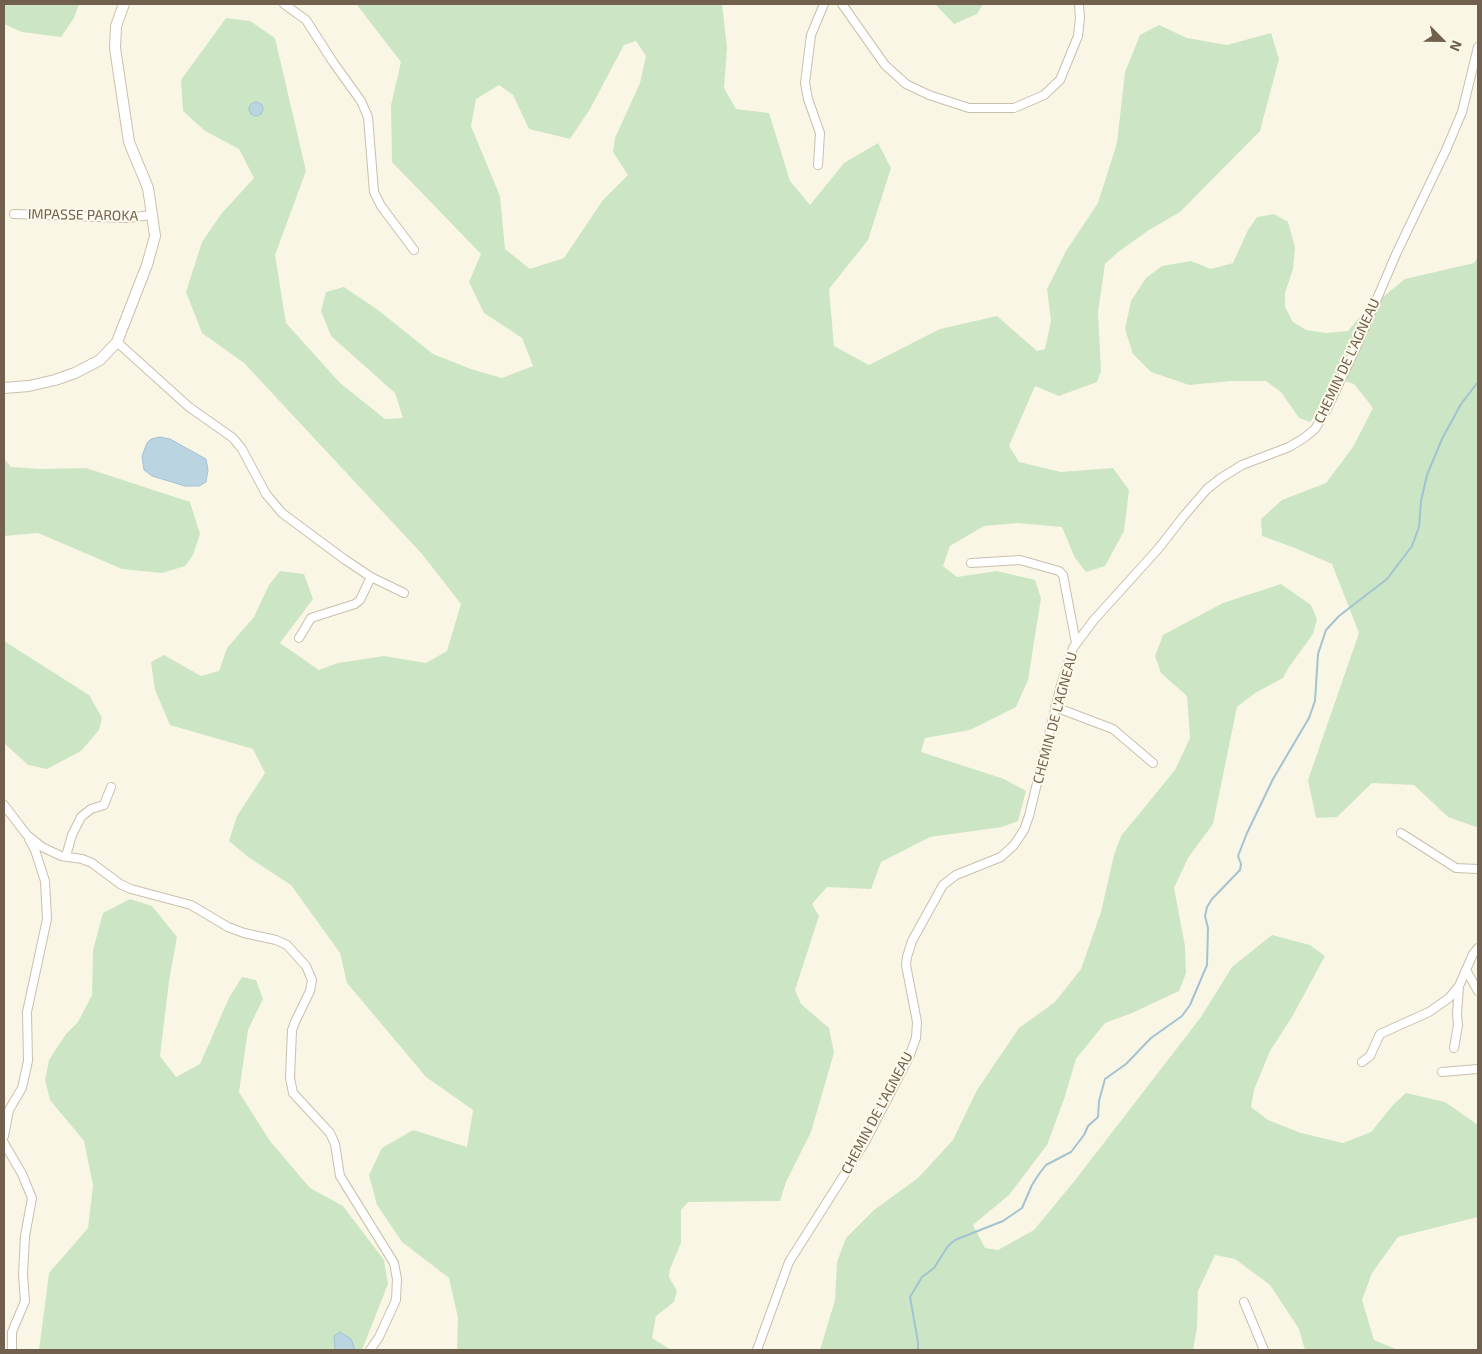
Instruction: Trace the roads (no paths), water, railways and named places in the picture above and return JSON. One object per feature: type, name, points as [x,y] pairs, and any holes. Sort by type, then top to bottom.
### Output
[{"type":"main road","points":[[4,388],[29,386],[55,380],[75,373],[100,360],[117,342],[147,265],[155,236],[152,215],[148,188],[129,142],[115,48],[116,26],[124,4]]},
{"type":"street","points":[[284,4],[306,20],[333,62],[361,100],[368,117],[374,192],[381,206],[414,250]]},
{"type":"street","points":[[818,165],[820,133],[808,99],[805,83],[810,35],[824,4]]},
{"type":"street","points":[[842,4],[885,65],[906,84],[929,95],[969,108],[1014,108],[1044,94],[1060,80],[1078,36],[1080,18],[1078,4]]},
{"type":"street","name":"CHEMIN DE L’AGNEAU","points":[[757,1350],[789,1262],[865,1142],[916,1038],[917,1022],[906,965],[906,957],[912,941],[943,885],[956,875],[1001,856],[1020,837],[1029,816],[1066,666],[1076,642],[1099,613],[1158,550],[1183,517],[1208,489],[1242,465],[1289,447],[1315,429],[1330,402],[1397,252],[1451,138],[1462,112],[1478,46]]},
{"type":"street","name":"IMPASSE PAROKA","points":[[14,214],[127,218],[152,215]]},
{"type":"street","points":[[117,342],[190,407],[233,438],[242,449],[266,494],[282,513],[330,550],[371,577],[404,593]]},
{"type":"street","points":[[971,563],[1020,560],[1059,570],[1063,575],[1076,642]]},
{"type":"street","points":[[299,638],[311,618],[355,604],[360,600],[371,577]]},
{"type":"street","points":[[1055,707],[1113,729],[1153,763]]},
{"type":"street","points":[[66,856],[72,835],[81,817],[91,809],[104,805],[111,787]]},
{"type":"street","points":[[4,805],[27,835],[35,850],[45,881],[47,919],[28,1012],[28,1061],[22,1088],[9,1110],[4,1136]]},
{"type":"street","points":[[1401,833],[1456,868],[1478,869]]},
{"type":"street","points":[[27,835],[42,847],[92,863],[120,884],[191,905],[228,928],[276,940],[287,945],[310,972],[312,980],[310,991],[292,1030],[290,1078],[293,1093],[330,1133],[335,1144],[340,1176],[394,1262],[397,1279],[396,1300],[379,1337],[370,1350]]},
{"type":"street","points":[[1362,1062],[1370,1056],[1380,1034],[1429,1012],[1449,998],[1459,986],[1473,954],[1478,948]]},
{"type":"street","points":[[1466,970],[1478,991]]},
{"type":"street","points":[[1454,1048],[1458,1025],[1456,1014],[1459,986]]},
{"type":"street","points":[[1442,1072],[1478,1069]]},
{"type":"street","points":[[4,1143],[22,1174],[32,1198],[25,1236],[23,1275],[25,1301],[12,1332],[12,1350]]},
{"type":"street","points":[[1244,1302],[1264,1350]]},
{"type":"water","points":[[256,102],[261,104],[263,109],[261,114],[256,116],[251,114],[249,109],[251,104]]},
{"type":"water","points":[[160,437],[170,439],[206,459],[208,470],[206,482],[199,486],[185,486],[152,476],[144,470],[142,456],[147,443],[151,439]]},
{"type":"water","points":[[340,1332],[351,1339],[355,1350],[335,1350],[334,1336]]},
{"type":"waterway","points":[[918,1350],[910,1297],[922,1277],[934,1268],[948,1246],[955,1240],[1003,1221],[1022,1208],[1032,1185],[1046,1165],[1071,1152],[1084,1135],[1088,1126],[1098,1117],[1099,1101],[1105,1079],[1126,1064],[1151,1038],[1182,1016],[1190,1005],[1207,965],[1208,928],[1205,916],[1207,907],[1212,899],[1240,870],[1241,864],[1238,856],[1247,833],[1273,779],[1309,718],[1315,701],[1318,654],[1326,630],[1339,616],[1387,579],[1412,546],[1419,527],[1421,501],[1427,475],[1442,439],[1461,404],[1478,382]]}]
